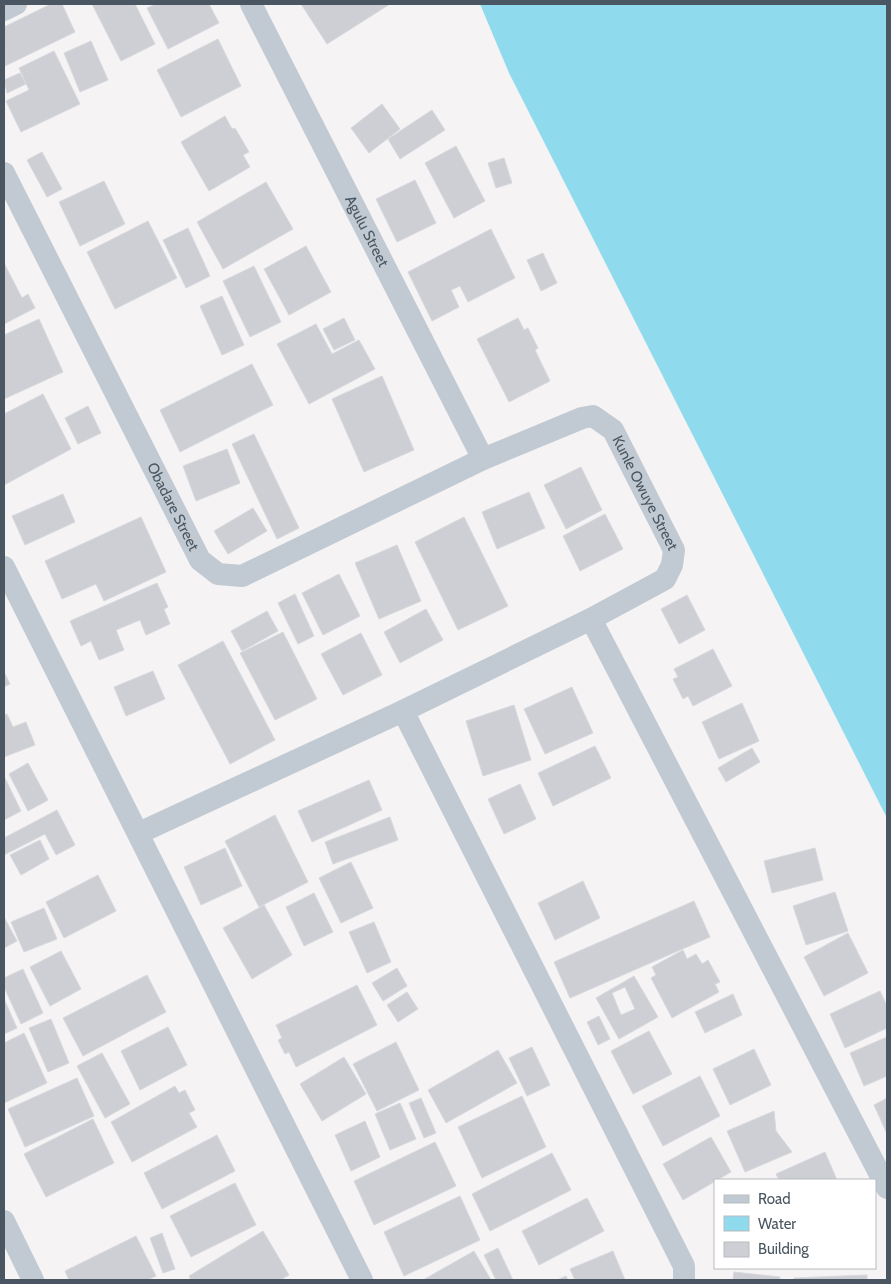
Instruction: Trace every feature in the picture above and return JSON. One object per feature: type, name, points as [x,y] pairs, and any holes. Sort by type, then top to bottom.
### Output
[{"type":"street","points":[[4,10],[16,4]]},
{"type":"street","name":"Agulu Street","points":[[251,4],[483,459]]},
{"type":"street","name":"Obadare Street","points":[[4,173],[200,560],[218,574],[242,576],[483,459],[582,418],[593,416]]},
{"type":"street","name":"Kunle Owuye Street","points":[[591,619],[665,579],[672,565],[674,550],[613,430],[593,416]]},
{"type":"street","points":[[4,567],[362,1280]]},
{"type":"street","points":[[139,833],[403,711],[591,619],[887,1188]]},
{"type":"street","points":[[403,711],[684,1266],[684,1280]]},
{"type":"street","points":[[4,1221],[33,1280]]},
{"type":"water","points":[[480,4],[887,4],[887,818],[509,73]]},
{"type":"building","points":[[51,4],[62,4],[75,32],[5,66],[4,27]]},
{"type":"building","points":[[92,4],[135,4],[155,44],[121,61]]},
{"type":"building","points":[[156,4],[209,4],[219,23],[168,49],[147,8]]},
{"type":"building","points":[[301,4],[390,4],[327,44]]},
{"type":"building","points":[[218,39],[241,86],[181,117],[157,70]]},
{"type":"building","points":[[91,41],[108,80],[80,92],[64,53]]},
{"type":"building","points":[[54,51],[80,104],[21,132],[6,101],[29,90],[19,68]]},
{"type":"building","points":[[20,73],[26,84],[7,93],[4,80]]},
{"type":"building","points":[[382,104],[400,129],[369,153],[351,128]]},
{"type":"building","points":[[432,110],[445,130],[400,159],[388,139]]},
{"type":"building","points":[[225,116],[232,129],[235,128],[249,152],[243,155],[250,167],[209,191],[181,142]]},
{"type":"building","points":[[456,146],[485,201],[454,218],[425,163]]},
{"type":"building","points":[[42,152],[62,189],[47,197],[27,160]]},
{"type":"building","points":[[504,158],[512,183],[496,188],[488,163]]},
{"type":"building","points":[[415,180],[436,223],[397,242],[376,199]]},
{"type":"building","points":[[104,181],[125,224],[80,246],[59,202]]},
{"type":"building","points":[[266,182],[293,229],[223,269],[197,222]]},
{"type":"building","points":[[148,221],[177,278],[115,309],[87,252]]},
{"type":"building","points":[[188,228],[210,276],[186,288],[163,240]]},
{"type":"building","points":[[491,229],[515,278],[468,302],[460,286],[451,290],[459,307],[432,321],[408,272]]},
{"type":"building","points":[[306,246],[331,292],[289,315],[264,269]]},
{"type":"building","points":[[543,253],[557,283],[541,291],[527,260]]},
{"type":"building","points":[[4,263],[22,298],[28,294],[35,308],[4,324]]},
{"type":"building","points":[[254,266],[281,322],[250,337],[223,281]]},
{"type":"building","points":[[222,296],[244,345],[222,355],[200,306]]},
{"type":"building","points":[[344,318],[355,340],[334,350],[323,329]]},
{"type":"building","points":[[518,318],[524,330],[528,328],[538,348],[535,350],[550,381],[509,402],[477,339]]},
{"type":"building","points":[[39,319],[63,372],[4,399],[4,335]]},
{"type":"building","points":[[316,324],[332,354],[359,340],[375,369],[309,404],[277,344]]},
{"type":"building","points":[[252,364],[273,405],[180,452],[160,410]]},
{"type":"building","points":[[382,376],[414,450],[364,472],[332,399]]},
{"type":"building","points":[[43,394],[71,449],[4,485],[4,414]]},
{"type":"building","points":[[88,406],[101,433],[78,444],[65,418]]},
{"type":"building","points":[[254,434],[299,528],[277,539],[232,444]]},
{"type":"building","points":[[227,449],[240,483],[196,501],[183,466]]},
{"type":"building","points":[[581,467],[602,510],[566,529],[544,485]]},
{"type":"building","points":[[529,492],[545,528],[497,549],[482,512]]},
{"type":"building","points":[[63,494],[75,522],[25,545],[12,516]]},
{"type":"building","points":[[253,508],[267,531],[228,554],[214,531]]},
{"type":"building","points":[[605,514],[623,549],[580,571],[563,536]]},
{"type":"building","points":[[141,517],[166,572],[104,601],[96,584],[62,599],[45,561]]},
{"type":"building","points":[[464,517],[508,606],[458,630],[415,542]]},
{"type":"building","points":[[397,545],[421,601],[379,619],[355,563]]},
{"type":"building","points":[[339,574],[360,616],[323,635],[302,593]]},
{"type":"building","points":[[157,583],[168,607],[164,609],[170,624],[146,635],[140,620],[116,630],[124,650],[99,660],[91,641],[81,646],[70,621]]},
{"type":"building","points":[[295,594],[314,636],[298,644],[278,603]]},
{"type":"building","points":[[687,595],[705,630],[679,644],[661,609]]},
{"type":"building","points":[[426,609],[443,640],[400,663],[384,632]]},
{"type":"building","points":[[267,611],[278,631],[242,651],[231,631]]},
{"type":"building","points":[[283,632],[317,699],[275,720],[240,653]]},
{"type":"building","points":[[361,633],[382,675],[343,695],[321,654]]},
{"type":"building","points":[[223,641],[275,740],[230,764],[178,665]]},
{"type":"building","points":[[713,649],[732,686],[693,706],[688,696],[683,699],[673,679],[678,677],[674,669]]},
{"type":"building","points":[[153,671],[165,699],[126,716],[114,687]]},
{"type":"building","points":[[4,672],[10,684],[4,687]]},
{"type":"building","points":[[572,687],[593,733],[545,754],[524,709]]},
{"type":"building","points":[[742,703],[759,741],[719,759],[702,722]]},
{"type":"building","points":[[514,705],[531,760],[483,776],[466,721]]},
{"type":"building","points":[[7,714],[13,727],[26,722],[35,745],[4,757],[4,715]]},
{"type":"building","points":[[595,746],[611,778],[553,806],[538,773]]},
{"type":"building","points":[[752,748],[760,762],[726,782],[718,768]]},
{"type":"building","points":[[28,763],[48,800],[28,811],[9,774]]},
{"type":"building","points":[[4,776],[21,811],[4,820]]},
{"type":"building","points":[[369,780],[382,810],[312,842],[298,811]]},
{"type":"building","points":[[520,784],[536,819],[504,834],[488,799]]},
{"type":"building","points":[[57,810],[75,845],[56,855],[45,834],[4,855],[4,838]]},
{"type":"building","points":[[275,815],[308,882],[259,907],[225,841]]},
{"type":"building","points":[[390,817],[398,840],[333,864],[325,842]]},
{"type":"building","points":[[40,840],[49,859],[21,875],[10,855]]},
{"type":"building","points":[[225,848],[242,886],[201,905],[184,867]]},
{"type":"building","points":[[815,848],[823,880],[772,893],[764,861]]},
{"type":"building","points":[[351,862],[373,908],[341,923],[319,878]]},
{"type":"building","points":[[98,875],[116,911],[64,938],[46,902]]},
{"type":"building","points":[[583,881],[600,918],[555,940],[538,903]]},
{"type":"building","points":[[835,892],[848,931],[806,945],[793,906]]},
{"type":"building","points":[[314,893],[333,932],[304,946],[286,907]]},
{"type":"building","points":[[694,901],[710,937],[570,998],[554,962]]},
{"type":"building","points":[[264,905],[292,955],[252,979],[223,928]]},
{"type":"building","points":[[44,908],[57,939],[24,952],[11,922]]},
{"type":"building","points":[[4,917],[17,941],[4,948]]},
{"type":"building","points":[[374,922],[391,962],[367,973],[349,932]]},
{"type":"building","points":[[848,933],[868,973],[824,996],[804,957]]},
{"type":"building","points":[[683,950],[687,959],[696,954],[702,964],[708,960],[720,982],[715,984],[719,992],[672,1018],[651,978],[656,975],[652,967]]},
{"type":"building","points":[[61,951],[81,989],[50,1006],[30,967]]},
{"type":"building","points":[[397,968],[407,986],[383,1001],[372,983]]},
{"type":"building","points":[[23,969],[43,1013],[21,1024],[4,987],[4,978]]},
{"type":"building","points":[[147,975],[166,1012],[83,1056],[63,1018]]},
{"type":"building","points":[[634,976],[658,1017],[619,1039],[596,998]],"holes":[[[625,987],[635,1009],[621,1015],[612,993]]]},
{"type":"building","points":[[357,985],[377,1025],[296,1067],[289,1052],[285,1054],[278,1040],[282,1038],[276,1025]]},
{"type":"building","points":[[880,991],[887,1006],[887,1028],[845,1048],[830,1014]]},
{"type":"building","points":[[407,992],[418,1009],[398,1022],[387,1005]]},
{"type":"building","points":[[733,994],[742,1015],[705,1033],[695,1012]]},
{"type":"building","points":[[4,999],[17,1028],[4,1034]]},
{"type":"building","points":[[599,1016],[610,1039],[598,1045],[587,1022]]},
{"type":"building","points":[[51,1019],[69,1063],[48,1072],[29,1028]]},
{"type":"building","points":[[168,1027],[187,1065],[140,1090],[121,1051]]},
{"type":"building","points":[[649,1031],[672,1074],[633,1094],[611,1051]]},
{"type":"building","points":[[24,1033],[47,1083],[4,1103],[4,1043]]},
{"type":"building","points":[[887,1037],[887,1076],[864,1086],[850,1053]]},
{"type":"building","points":[[396,1042],[419,1090],[377,1111],[353,1064]]},
{"type":"building","points":[[532,1047],[550,1085],[527,1096],[509,1058]]},
{"type":"building","points":[[754,1049],[771,1085],[730,1105],[713,1069]]},
{"type":"building","points":[[498,1050],[517,1083],[446,1123],[428,1090]]},
{"type":"building","points":[[102,1053],[130,1104],[105,1118],[77,1066]]},
{"type":"building","points":[[344,1057],[366,1094],[322,1121],[300,1084]]},
{"type":"building","points":[[700,1076],[720,1116],[663,1146],[642,1106]]},
{"type":"building","points":[[77,1078],[94,1116],[25,1147],[8,1109]]},
{"type":"building","points":[[175,1086],[179,1093],[185,1090],[195,1110],[189,1113],[197,1127],[132,1162],[111,1122]]},
{"type":"building","points":[[522,1096],[546,1147],[482,1178],[458,1127]]},
{"type":"building","points":[[421,1098],[436,1133],[424,1138],[409,1103]]},
{"type":"building","points":[[887,1098],[887,1134],[874,1105]]},
{"type":"building","points":[[400,1103],[416,1139],[390,1150],[375,1114]]},
{"type":"building","points":[[774,1111],[776,1131],[792,1152],[745,1172],[727,1131]]},
{"type":"building","points":[[93,1119],[114,1163],[46,1197],[24,1154]]},
{"type":"building","points":[[365,1121],[380,1157],[351,1171],[335,1135]]},
{"type":"building","points":[[217,1135],[235,1171],[162,1209],[144,1173]]},
{"type":"building","points":[[711,1137],[731,1172],[719,1179],[714,1179],[714,1182],[683,1200],[663,1164]]},
{"type":"building","points":[[435,1142],[456,1186],[374,1225],[354,1181]]},
{"type":"building","points":[[825,1152],[837,1179],[778,1179],[776,1174]]},
{"type":"building","points":[[552,1153],[571,1190],[490,1231],[472,1194]]},
{"type":"building","points":[[235,1183],[256,1225],[191,1257],[170,1216]]},
{"type":"building","points":[[460,1196],[480,1240],[404,1276],[384,1232]]},
{"type":"building","points":[[587,1198],[604,1231],[539,1265],[522,1231]]},
{"type":"building","points":[[263,1231],[289,1275],[280,1280],[191,1280],[189,1276]]},
{"type":"building","points":[[162,1233],[175,1269],[163,1273],[150,1238]]},
{"type":"building","points":[[136,1236],[156,1276],[147,1280],[69,1280],[65,1271]]},
{"type":"building","points":[[498,1248],[513,1280],[496,1280],[484,1255]]},
{"type":"building","points":[[474,1251],[491,1280],[423,1280]]},
{"type":"building","points":[[613,1251],[625,1280],[575,1280],[570,1269]]},
{"type":"building","points":[[734,1272],[780,1277],[780,1280],[733,1280]]},
{"type":"building","points":[[867,1275],[867,1280],[794,1280],[794,1278]]},
{"type":"building","points":[[566,1276],[568,1280],[557,1280]]}]
